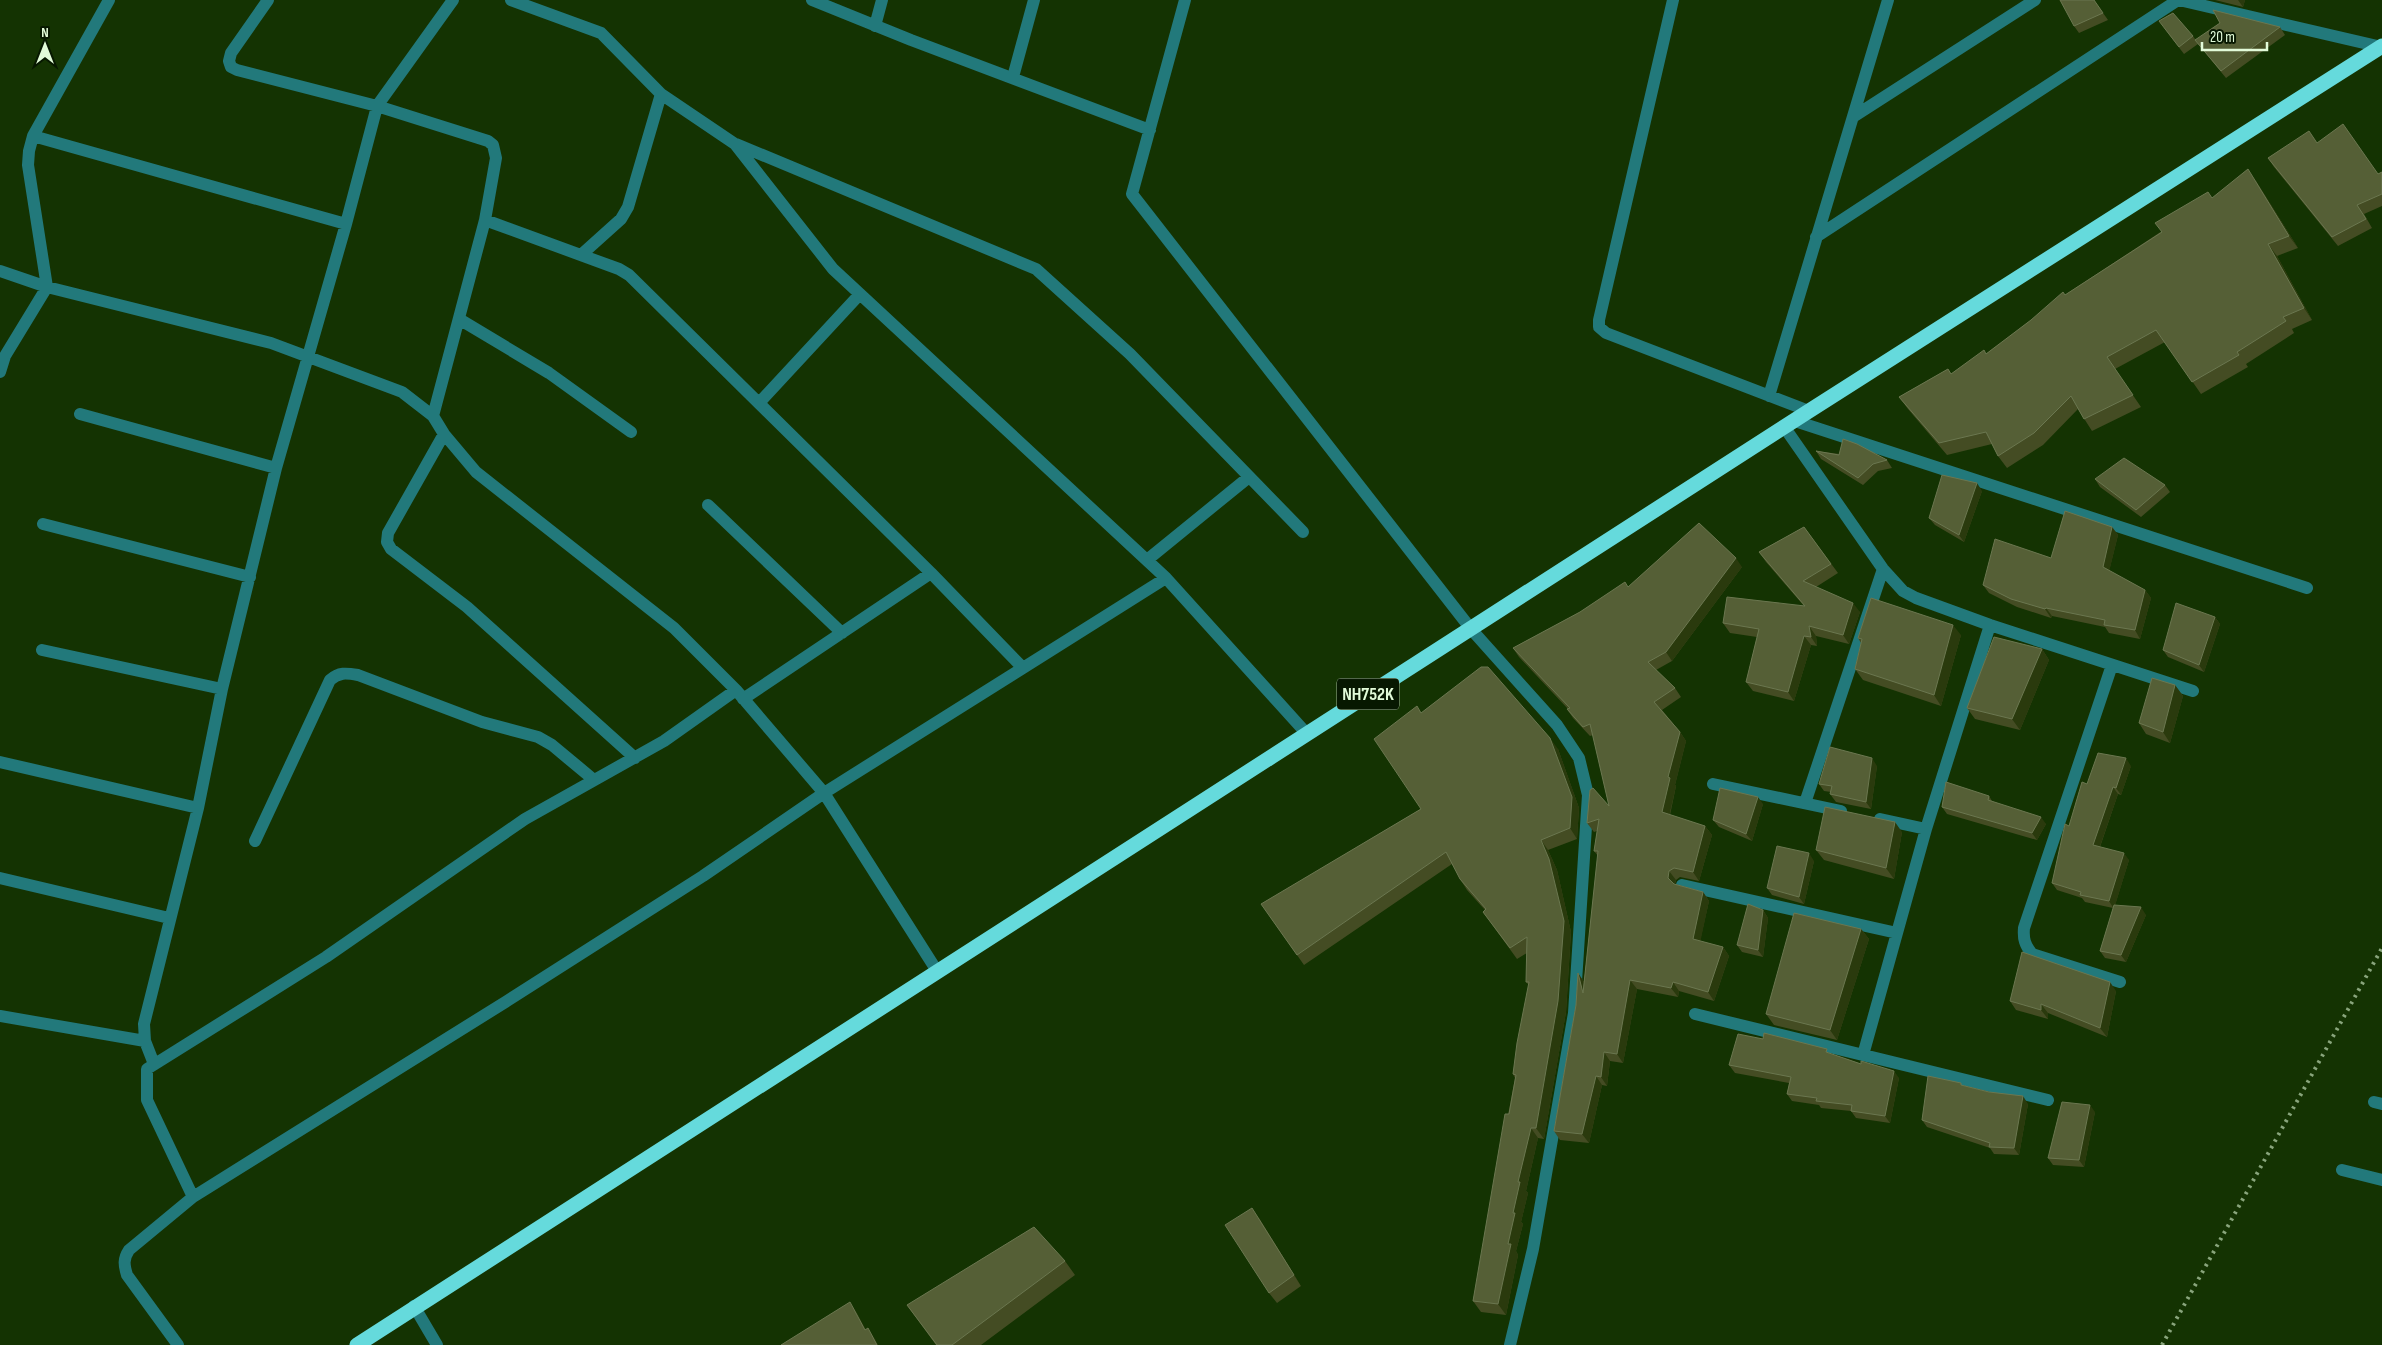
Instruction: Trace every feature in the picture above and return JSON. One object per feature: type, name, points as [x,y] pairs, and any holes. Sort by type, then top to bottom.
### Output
[{"type":"highway","name":"NH752K","points":[[357,1345],[414,1306],[1809,411],[2381,47]]},
{"type":"street","points":[[1,367],[11,345],[47,288],[28,165],[33,136],[109,0]]},
{"type":"street","points":[[268,0],[231,53],[229,61],[231,67],[236,70],[377,106],[488,141],[493,145],[496,158],[484,220],[433,416]]},
{"type":"street","points":[[154,1064],[145,1041],[144,1024],[198,808],[222,689],[276,468],[346,224],[377,106],[453,0]]},
{"type":"street","points":[[511,0],[601,33],[661,94],[735,144],[1036,269],[1130,354],[1303,532]]},
{"type":"street","points":[[812,0],[875,26],[1150,130]]},
{"type":"street","points":[[875,26],[882,0]]},
{"type":"street","points":[[1013,77],[1034,0]]},
{"type":"street","points":[[1185,0],[1132,194],[1471,628],[1557,725],[1579,758],[1588,795],[1574,1012],[1534,1249],[1510,1345]]},
{"type":"street","points":[[1673,0],[1599,320],[1600,327],[1606,333],[1809,411]]},
{"type":"street","points":[[1768,396],[1888,0]]},
{"type":"street","points":[[1853,117],[2035,0]]},
{"type":"street","points":[[1816,237],[2179,0],[2381,47]]},
{"type":"street","points":[[581,255],[625,213],[661,94]]},
{"type":"street","points":[[33,136],[346,224]]},
{"type":"street","points":[[735,144],[833,269],[1166,578],[1307,734]]},
{"type":"street","points":[[484,220],[619,269],[629,275],[931,573],[1023,668]]},
{"type":"street","points":[[0,271],[47,288],[270,343],[402,392],[433,416],[444,434],[476,472],[674,628],[740,695],[824,793],[937,971]]},
{"type":"street","points":[[759,403],[860,294]]},
{"type":"street","points":[[459,319],[549,374],[631,432]]},
{"type":"street","points":[[80,414],[276,468]]},
{"type":"street","points":[[1790,424],[1882,569],[1903,591],[1916,598],[1990,625],[2193,691]]},
{"type":"street","points":[[1790,424],[2307,588]]},
{"type":"street","points":[[444,434],[388,533],[387,542],[391,549],[466,607],[635,758]]},
{"type":"street","points":[[1147,560],[1249,477]]},
{"type":"street","points":[[708,505],[842,633]]},
{"type":"street","points":[[43,524],[250,577]]},
{"type":"street","points":[[1805,803],[1882,569]]},
{"type":"street","points":[[193,1197],[147,1100],[147,1069],[326,957],[520,823],[664,741],[842,633],[931,573]]},
{"type":"street","points":[[178,1345],[127,1275],[124,1257],[129,1250],[193,1197],[703,876],[824,793],[1166,578]]},
{"type":"street","points":[[1863,1055],[1926,829],[1990,625]]},
{"type":"street","points":[[42,650],[222,689]]},
{"type":"street","points":[[2112,665],[2024,928],[2023,937],[2026,946],[2032,954],[2120,982]]},
{"type":"street","points":[[255,841],[330,680],[337,674],[358,675],[482,722],[538,737],[552,745],[594,780]]},
{"type":"street","points":[[0,762],[198,808]]},
{"type":"street","points":[[1713,784],[1852,813]]},
{"type":"street","points":[[1870,817],[1926,829]]},
{"type":"street","points":[[0,878],[170,918]]},
{"type":"street","points":[[1682,885],[1897,933]]},
{"type":"street","points":[[1695,1014],[2048,1100]]},
{"type":"street","points":[[0,1016],[145,1041]]},
{"type":"street","points":[[2342,1170],[2382,1180]]},
{"type":"street","points":[[414,1306],[437,1345]]},
{"type":"building","points":[[2060,0],[2094,0],[2103,13],[2074,26]]},
{"type":"building","points":[[2213,10],[2280,27],[2221,71],[2195,40],[2220,23]]},
{"type":"building","points":[[2173,13],[2193,36],[2179,47],[2159,21]]},
{"type":"building","points":[[2343,124],[2378,174],[2382,172],[2382,194],[2357,205],[2366,219],[2332,237],[2268,158],[2309,131],[2317,143]]},
{"type":"building","points":[[2248,169],[2289,236],[2268,244],[2304,308],[2283,317],[2286,321],[2237,352],[2239,355],[2192,382],[2156,330],[2107,357],[2133,395],[2084,419],[2071,396],[2034,433],[1998,456],[1986,432],[1939,443],[1899,397],[1948,369],[1951,374],[1984,350],[1986,354],[2031,320],[2063,292],[2065,295],[2162,232],[2155,223],[2208,192],[2212,198]]},
{"type":"building","points":[[1843,439],[1857,444],[1887,460],[1873,464],[1858,478],[1816,451],[1839,455]]},
{"type":"building","points":[[2124,458],[2165,485],[2136,510],[2095,479]]},
{"type":"building","points":[[1942,475],[1977,483],[1959,535],[1929,518]]},
{"type":"building","points":[[2065,511],[2112,527],[2103,567],[2145,590],[2135,630],[2104,625],[2105,620],[2045,609],[2011,599],[1983,585],[1995,539],[2051,558]]},
{"type":"building","points":[[1699,523],[1736,558],[1666,652],[1648,662],[1675,688],[1654,702],[1680,732],[1668,777],[1670,778],[1662,812],[1705,826],[1693,872],[1674,868],[1669,871],[1668,878],[1674,884],[1703,892],[1693,939],[1723,947],[1708,992],[1673,982],[1671,988],[1630,980],[1617,1054],[1604,1052],[1601,1077],[1596,1076],[1582,1134],[1554,1131],[1576,1005],[1578,973],[1583,993],[1598,851],[1594,851],[1599,819],[1587,823],[1590,790],[1593,788],[1609,806],[1590,724],[1583,727],[1567,709],[1570,708],[1513,648],[1580,612],[1625,582],[1628,587]]},
{"type":"building","points":[[1804,527],[1831,564],[1803,581],[1853,603],[1843,635],[1809,626],[1811,637],[1804,636],[1788,692],[1746,682],[1759,629],[1723,623],[1727,597],[1805,606],[1759,552]]},
{"type":"building","points":[[1871,598],[1953,625],[1934,695],[1855,669],[1862,639],[1858,638]]},
{"type":"building","points":[[2176,603],[2215,617],[2199,665],[2163,650]]},
{"type":"building","points":[[1994,637],[2042,649],[2012,719],[1967,708]]},
{"type":"building","points":[[1481,667],[1488,667],[1550,738],[1572,797],[1570,828],[1541,840],[1549,859],[1564,921],[1558,1001],[1536,1128],[1531,1128],[1518,1182],[1520,1182],[1508,1244],[1511,1244],[1498,1304],[1473,1301],[1505,1114],[1509,1114],[1516,1075],[1513,1074],[1517,1043],[1529,982],[1526,982],[1527,937],[1510,948],[1483,912],[1486,909],[1460,879],[1446,852],[1297,955],[1261,904],[1421,809],[1374,739],[1417,706],[1421,713]]},
{"type":"building","points":[[2152,678],[2175,685],[2163,732],[2139,723]]},
{"type":"building","points":[[1830,747],[1872,758],[1866,802],[1830,794],[1832,786],[1819,784]]},
{"type":"building","points":[[2098,753],[2126,758],[2116,788],[2113,787],[2093,845],[2124,853],[2109,901],[2080,895],[2081,892],[2052,883],[2065,824],[2069,826],[2082,782],[2087,784]]},
{"type":"building","points":[[1946,782],[1989,796],[1988,800],[2041,817],[2032,833],[1942,807]]},
{"type":"building","points":[[1720,788],[1758,797],[1746,834],[1713,820]]},
{"type":"building","points":[[1825,807],[1895,822],[1886,868],[1816,850]]},
{"type":"building","points":[[1777,846],[1809,853],[1799,897],[1767,888]]},
{"type":"building","points":[[1748,904],[1763,910],[1758,950],[1737,945]]},
{"type":"building","points":[[2114,905],[2141,907],[2121,955],[2100,951]]},
{"type":"building","points":[[1794,913],[1861,929],[1830,1030],[1766,1014]]},
{"type":"building","points":[[2022,952],[2110,982],[2100,1028],[2041,1004],[2041,1010],[2010,1001]]},
{"type":"building","points":[[1764,1033],[1827,1049],[1826,1052],[1861,1064],[1861,1061],[1894,1071],[1885,1116],[1851,1111],[1852,1105],[1816,1101],[1817,1098],[1787,1094],[1791,1077],[1729,1065],[1738,1034],[1763,1039]]},
{"type":"building","points":[[1928,1076],[1961,1083],[1961,1085],[1989,1092],[2023,1096],[2014,1148],[1989,1147],[1990,1143],[1922,1120]]},
{"type":"building","points":[[2062,1102],[2090,1105],[2079,1160],[2048,1158]]},
{"type":"building","points":[[1252,1208],[1294,1275],[1269,1293],[1225,1225]]},
{"type":"building","points":[[1034,1227],[1065,1261],[952,1345],[937,1345],[907,1305]]},
{"type":"building","points":[[850,1302],[865,1330],[868,1328],[877,1345],[781,1345]]},
{"type":"railway","points":[[2162,1345],[2382,948]]}]
